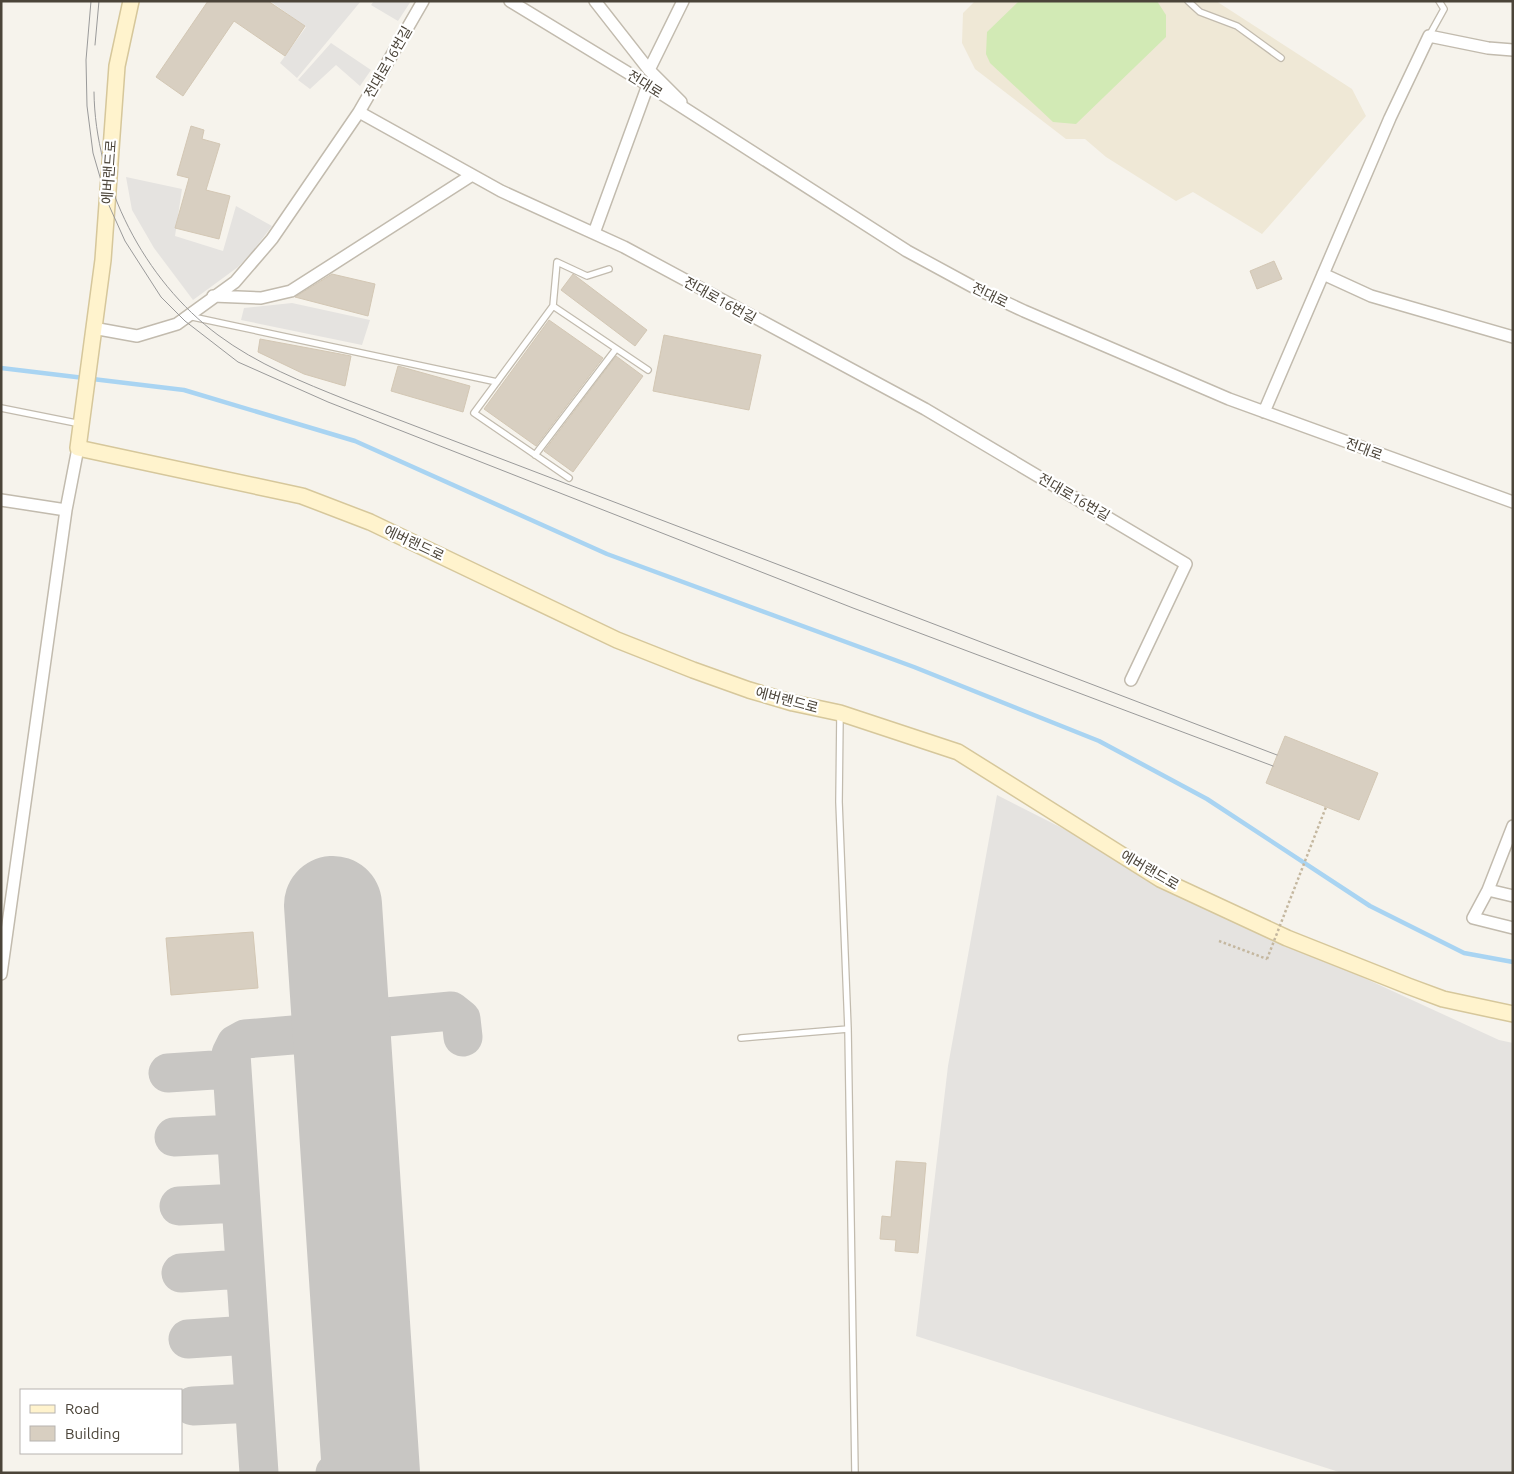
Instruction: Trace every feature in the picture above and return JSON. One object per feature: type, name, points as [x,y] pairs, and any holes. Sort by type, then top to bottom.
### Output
[{"type":"street","name":"에버랜드로","points":[[81,424],[103,260],[117,66],[131,1]]},
{"type":"street","name":"전대로16번길","points":[[424,1],[359,112],[472,175],[594,233],[925,409],[1186,564],[1131,680]]},
{"type":"street","name":"전대로","points":[[510,1],[648,85],[700,120],[945,272],[1032,315],[1264,412],[1513,502]]},
{"type":"street","points":[[595,1],[649,70],[700,120]]},
{"type":"street","points":[[649,70],[683,1]]},
{"type":"street","points":[[1264,412],[1404,85],[1429,36],[1488,48],[1513,50]]},
{"type":"street","points":[[594,233],[648,85]]},
{"type":"street","points":[[93,328],[137,336],[178,324],[213,296],[235,282],[272,239],[359,112]]},
{"type":"street","points":[[213,296],[261,298],[291,291],[472,175]]},
{"type":"street","points":[[1323,274],[1371,296],[1513,338]]},
{"type":"street","points":[[1,974],[66,510],[81,424]]},
{"type":"street","name":"에버랜드로","points":[[78,448],[302,496],[370,522],[617,640],[748,690],[793,703],[840,713],[958,752],[1160,879],[1287,938],[1443,999],[1513,1014]]},
{"type":"street","points":[[1,500],[66,510]]},
{"type":"street","points":[[1513,826],[1488,890],[1473,918],[1513,928]]},
{"type":"street","points":[[1488,890],[1513,896]]},
{"type":"lane","points":[[1188,1],[1200,12],[1237,26],[1281,58]]},
{"type":"lane","points":[[1429,36],[1444,9],[1439,1]]},
{"type":"lane","points":[[569,478],[474,413],[553,306],[557,262],[588,276],[609,270]]},
{"type":"lane","points":[[553,306],[648,370]]},
{"type":"lane","points":[[188,316],[497,382]]},
{"type":"lane","points":[[535,454],[616,349]]},
{"type":"lane","points":[[1,408],[81,424]]},
{"type":"lane","points":[[840,713],[838,802],[848,1029],[855,1473]]},
{"type":"lane","points":[[741,1038],[848,1029]]},
{"type":"path","points":[[1219,941],[1267,960],[1326,807]]},
{"type":"shaded area","points":[[270,1],[361,1],[297,78],[280,63],[306,27]]},
{"type":"shaded area","points":[[374,1],[411,1],[398,21],[371,5]]},
{"type":"shaded area","points":[[975,1],[1216,1],[1352,89],[1366,116],[1262,234],[1193,192],[1176,201],[1106,157],[1085,139],[1066,139],[975,69],[962,43],[963,13]]},
{"type":"shaded area","points":[[331,43],[371,70],[360,86],[336,65],[310,89],[298,80]]},
{"type":"shaded area","points":[[126,177],[182,189],[175,236],[223,251],[236,206],[272,226],[238,267],[193,300],[154,248],[132,210]]},
{"type":"shaded area","points":[[292,303],[370,320],[362,345],[241,320],[244,308]]},
{"type":"shaded area","points":[[997,795],[1301,949],[1499,1040],[1513,1043],[1513,1473],[1342,1473],[916,1336],[948,1066]]},
{"type":"green space","points":[[1019,1],[1157,1],[1166,15],[1166,37],[1076,124],[1053,122],[990,63],[986,54],[987,32]]},
{"type":"building","points":[[208,1],[268,1],[305,26],[285,56],[234,21],[183,96],[156,77]]},
{"type":"building","points":[[191,126],[204,130],[202,139],[220,144],[206,190],[230,196],[219,239],[175,228],[189,178],[177,175]]},
{"type":"building","points":[[1274,261],[1282,279],[1257,289],[1250,271]]},
{"type":"building","points":[[332,274],[375,284],[368,316],[295,297]]},
{"type":"building","points":[[573,274],[647,330],[635,346],[561,290]]},
{"type":"building","points":[[549,320],[603,358],[536,446],[484,409]]},
{"type":"building","points":[[664,335],[761,355],[749,410],[653,391]]},
{"type":"building","points":[[260,339],[351,356],[345,386],[304,374],[258,352]]},
{"type":"building","points":[[616,356],[643,376],[573,472],[544,451]]},
{"type":"building","points":[[398,366],[470,386],[463,412],[391,391]]},
{"type":"building","points":[[1285,736],[1378,773],[1359,820],[1266,783]]},
{"type":"building","points":[[253,932],[258,988],[171,995],[166,938]]},
{"type":"building","points":[[896,1161],[926,1163],[918,1253],[895,1251],[896,1240],[880,1239],[882,1216],[891,1217]]},
{"type":"waterway","points":[[1,368],[184,390],[355,441],[607,554],[914,667],[1099,741],[1207,799],[1370,906],[1464,953],[1513,962]]},
{"type":"taxiway","points":[[365,1019],[451,1011],[461,1019],[463,1037]]},
{"type":"taxiway","points":[[259,1473],[231,1054],[236,1044],[245,1039],[317,1033]]},
{"type":"taxiway","points":[[168,1073],[229,1069]]},
{"type":"taxiway","points":[[174,1137],[235,1134]]},
{"type":"taxiway","points":[[179,1206],[240,1203]]},
{"type":"taxiway","points":[[181,1273],[242,1269]]},
{"type":"taxiway","points":[[188,1339],[249,1335]]},
{"type":"taxiway","points":[[193,1406],[254,1403]]},
{"type":"taxiway","points":[[335,1473],[346,1472]]},
{"type":"runway","points":[[333,905],[371,1473]]},
{"type":"tram line","points":[[91,1],[86,60],[87,106],[93,153],[107,201],[125,241],[161,297],[185,321],[238,362],[328,402],[853,608],[1273,766]]},
{"type":"tram line","points":[[95,45],[99,1]]},
{"type":"tram line","points":[[94,92],[97,127],[103,161],[114,195],[129,227],[147,258],[168,287],[191,313],[218,335],[264,364],[347,400],[1277,755]]}]
